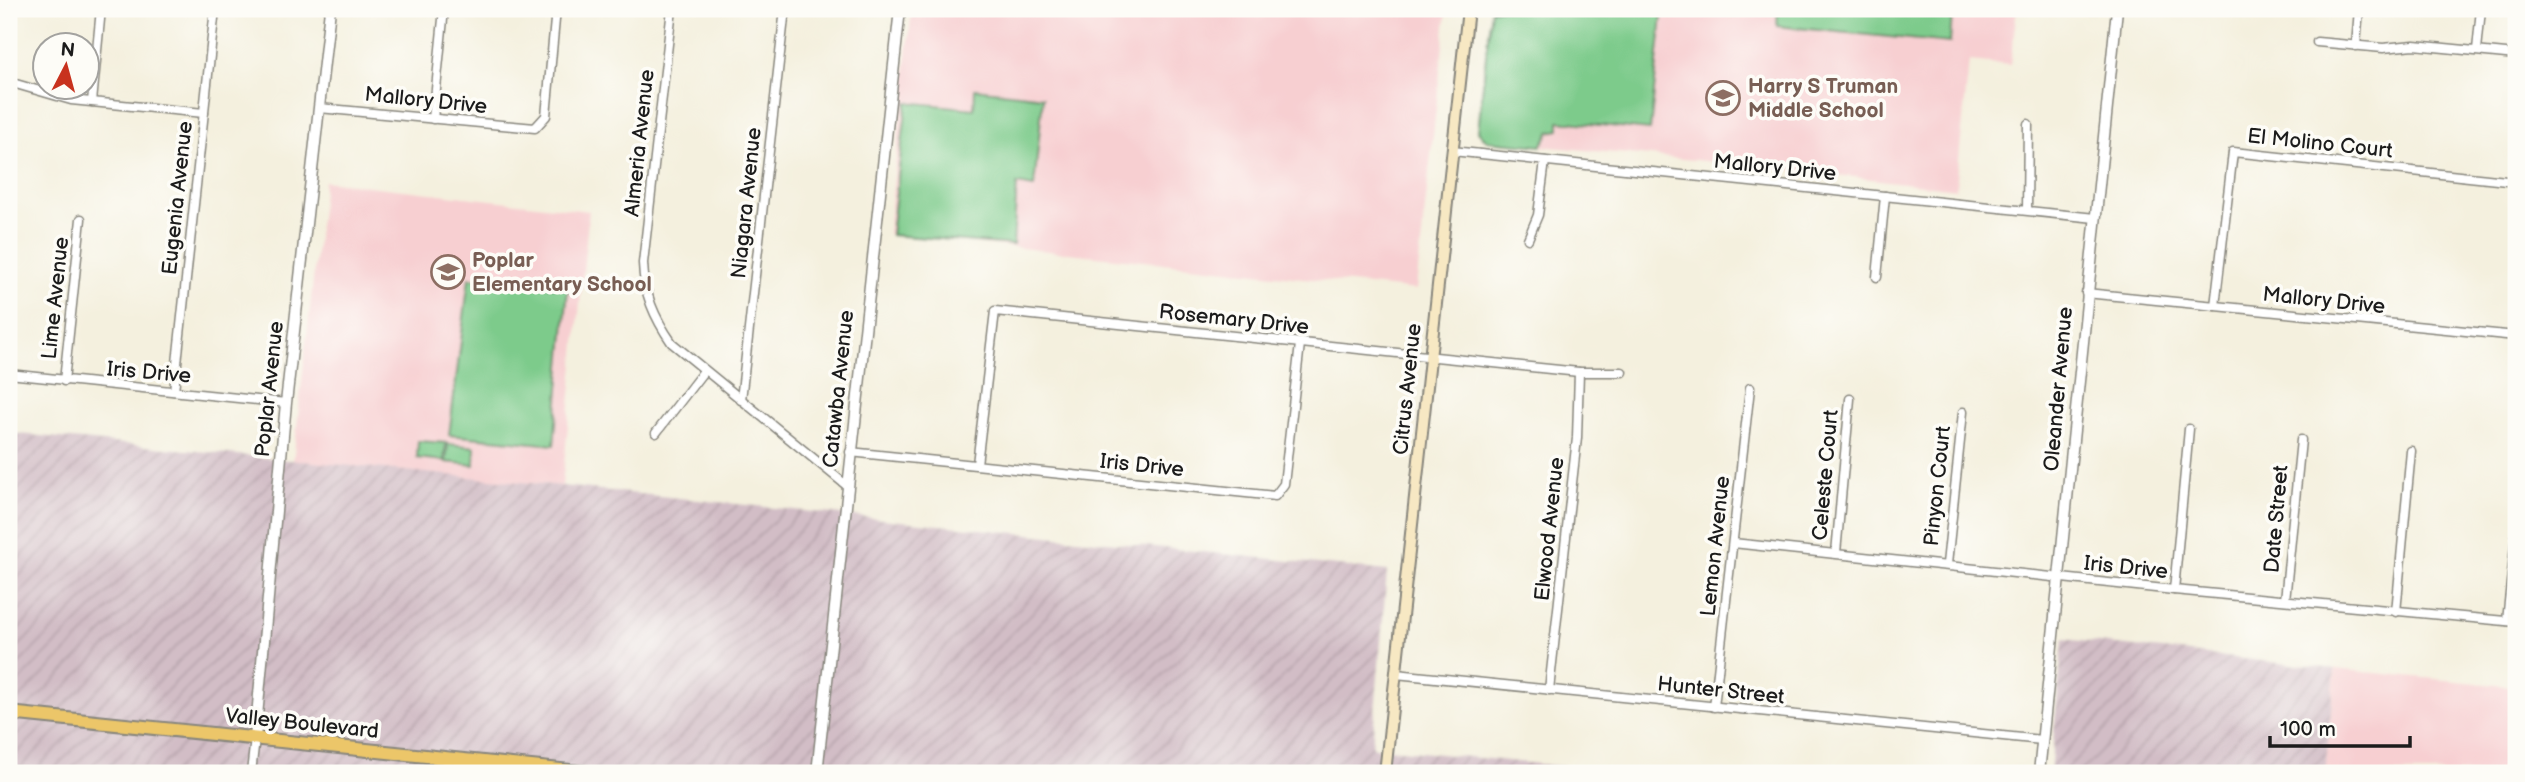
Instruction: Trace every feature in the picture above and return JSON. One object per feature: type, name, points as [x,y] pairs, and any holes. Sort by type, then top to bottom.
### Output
[{"type":"main road","name":"Citrus Avenue","points":[[1385,773],[1468,9]]},
{"type":"main road","name":"Valley Boulevard","points":[[9,713],[590,773]]},
{"type":"street","points":[[99,32],[101,9]]},
{"type":"street","name":"Eugenia Avenue","points":[[174,391],[215,9]]},
{"type":"street","name":"Poplar Avenue","points":[[251,773],[286,403],[330,9]]},
{"type":"street","points":[[433,118],[444,9]]},
{"type":"street","name":"Mallory Drive","points":[[319,108],[529,128],[540,125],[546,116],[556,9]]},
{"type":"street","name":"Almeria Avenue","points":[[671,9],[644,283],[660,326],[672,343],[703,372],[846,485]]},
{"type":"street","name":"Niagara Avenue","points":[[741,400],[785,9]]},
{"type":"street","name":"Catawba Avenue","points":[[817,773],[846,485],[900,9]]},
{"type":"street","name":"Oleander Avenue","points":[[2039,773],[2117,9]]},
{"type":"street","points":[[2356,46],[2360,9]]},
{"type":"street","points":[[2477,50],[2481,9]]},
{"type":"street","points":[[2317,42],[2382,48],[2414,45],[2516,55]]},
{"type":"street","points":[[9,82],[32,87]]},
{"type":"street","points":[[92,102],[204,113]]},
{"type":"street","points":[[2027,210],[2028,124]]},
{"type":"street","name":"Mallory Drive","points":[[1452,151],[2095,218]]},
{"type":"street","name":"El Molino Court","points":[[2215,306],[2233,152],[2516,182]]},
{"type":"street","points":[[1528,239],[1538,215],[1545,161]]},
{"type":"street","points":[[1877,278],[1885,196]]},
{"type":"street","name":"Lime Avenue","points":[[64,381],[81,219]]},
{"type":"street","name":"Mallory Drive","points":[[2087,293],[2516,336]]},
{"type":"street","name":"Rosemary Drive","points":[[977,464],[995,311],[1579,372],[1622,372]]},
{"type":"street","name":"Iris Drive","points":[[850,452],[1275,495],[1284,484],[1300,344]]},
{"type":"street","points":[[656,433],[703,372]]},
{"type":"street","name":"Elwood Avenue","points":[[1549,690],[1576,448],[1579,372]]},
{"type":"street","name":"Iris Drive","points":[[9,374],[286,403]]},
{"type":"street","name":"Lemon Avenue","points":[[1714,707],[1750,388]]},
{"type":"street","name":"Celeste Court","points":[[1836,553],[1850,400]]},
{"type":"street","name":"Pinyon Court","points":[[1947,564],[1963,412]]},
{"type":"street","points":[[2174,590],[2189,429]]},
{"type":"street","name":"Date Street","points":[[2285,600],[2301,440]]},
{"type":"street","points":[[2396,612],[2411,452]]},
{"type":"street","points":[[2512,621],[2516,534]]},
{"type":"street","name":"Iris Drive","points":[[1733,543],[2174,590],[2512,621]]},
{"type":"street","name":"Hunter Street","points":[[1396,674],[2042,740]]},
{"type":"shaded area","points":[[912,9],[1447,9],[1416,290],[888,234]]},
{"type":"shaded area","name":"Harry S Truman Middle School","points":[[1491,9],[2017,9],[2010,65],[1969,61],[1956,189],[1760,166],[1487,141],[1478,131]]},
{"type":"shaded area","name":"Poplar Elementary School","points":[[324,181],[589,211],[562,486],[293,462]]},
{"type":"shaded area","points":[[9,433],[562,486],[1387,571],[1372,747],[1627,773],[9,773]]},
{"type":"shaded area","points":[[2063,639],[2335,669],[2325,773],[2050,773]]},
{"type":"shaded area","points":[[2335,669],[2516,687],[2516,773],[2325,773]]},
{"type":"green space","points":[[1491,9],[1667,9],[1662,16],[1650,130],[1559,121],[1559,130],[1550,132],[1541,146],[1487,141],[1478,131]]},
{"type":"green space","points":[[1778,9],[1952,12],[1950,43],[1777,26]]},
{"type":"green space","points":[[975,89],[1043,97],[1034,187],[1017,184],[1013,245],[891,235],[907,102],[974,109]]},
{"type":"green space","points":[[469,278],[568,288],[554,445],[449,435]]},
{"type":"green space","points":[[418,441],[446,443],[444,461],[417,458]]},
{"type":"green space","points":[[448,444],[475,447],[474,465],[446,462]]},
{"type":"place","name":"Harry S Truman Middle School","points":[[1723,98]]},
{"type":"place","name":"Poplar Elementary School","points":[[448,272]]}]
